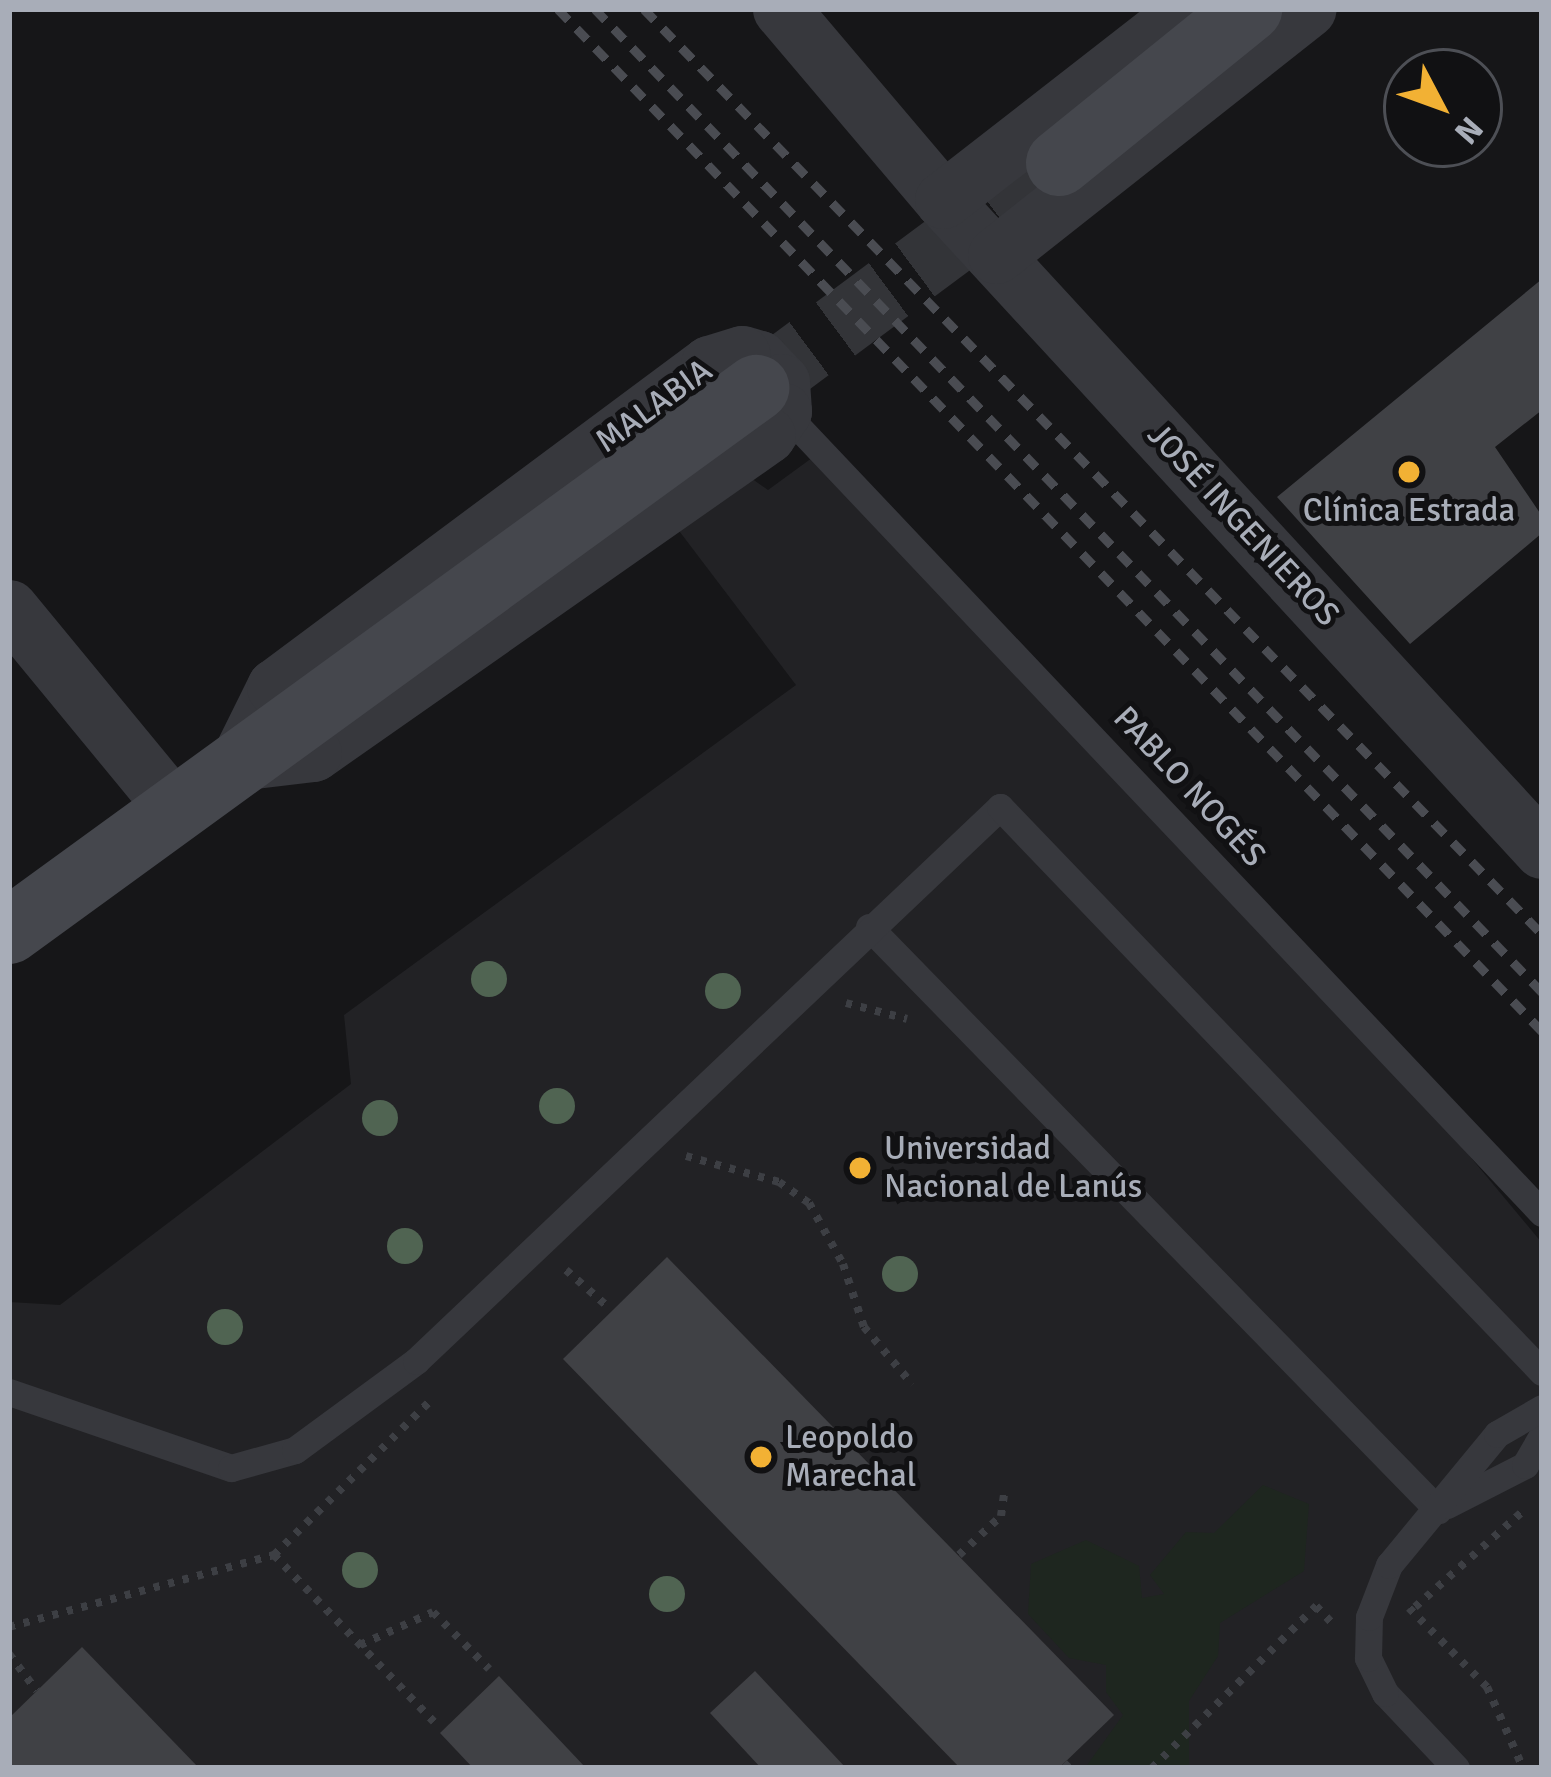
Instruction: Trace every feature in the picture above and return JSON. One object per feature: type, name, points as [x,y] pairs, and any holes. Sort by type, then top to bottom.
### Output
[{"type":"main road","points":[[1060,164],[1249,9]]},
{"type":"main road","name":"MALABIA","points":[[9,931],[238,762],[769,399]]},
{"type":"street","name":"JOSÉ INGENIEROS","points":[[781,9],[944,200],[1542,850]]},
{"type":"street","points":[[944,200],[1188,9]]},
{"type":"street","points":[[996,255],[1308,9]]},
{"type":"street","points":[[9,608],[174,808]]},
{"type":"lane","name":"PABLO NOGÉS","points":[[769,399],[1542,1213]]},
{"type":"lane","points":[[9,1392],[231,1468],[295,1450],[416,1360],[869,926],[1000,807],[1542,1372]]},
{"type":"lane","points":[[869,926],[1438,1510]]},
{"type":"lane","points":[[1456,1768],[1385,1693],[1368,1658],[1369,1617],[1389,1565],[1497,1434],[1542,1408]]},
{"type":"lane","points":[[1438,1510],[1525,1465],[1542,1435]]},
{"type":"path","points":[[829,1018],[845,1003],[976,1036]]},
{"type":"path","points":[[669,1172],[702,1141]]},
{"type":"path","points":[[686,1156],[779,1182],[809,1203],[843,1264],[864,1327],[912,1384]]},
{"type":"path","points":[[550,1286],[584,1254]]},
{"type":"path","points":[[566,1270],[606,1305]]},
{"type":"path","points":[[9,1627],[274,1555],[449,1383]]},
{"type":"path","points":[[959,1556],[1001,1516],[1005,1487]]},
{"type":"path","points":[[1415,1606],[1526,1508]]},
{"type":"path","points":[[274,1555],[434,1722]]},
{"type":"path","points":[[360,1645],[433,1612],[489,1669]]},
{"type":"path","points":[[9,1654],[37,1691]]},
{"type":"shaded area","name":"Universidad Nacional de Lanús","points":[[816,455],[1418,1094],[1542,1243],[1542,1768],[9,1768],[9,1302],[60,1305],[351,1084],[344,1015],[796,685],[667,515],[734,466],[768,490]]},
{"type":"shaded area","points":[[1263,1485],[1309,1504],[1304,1571],[1220,1623],[1218,1656],[1189,1701],[1189,1768],[1085,1768],[1123,1715],[1106,1692],[1106,1665],[1069,1658],[1028,1614],[1031,1564],[1086,1540],[1139,1566],[1142,1598],[1164,1594],[1150,1575],[1186,1532],[1214,1533]]},
{"type":"building","name":"Clínica Estrada","points":[[1542,279],[1542,410],[1495,447],[1542,516],[1542,533],[1410,644],[1277,497]]},
{"type":"building","name":"Leopoldo Marechal","points":[[667,1257],[1114,1715],[1059,1768],[960,1768],[563,1359]]},
{"type":"building","points":[[82,1647],[199,1768],[9,1768],[9,1718]]},
{"type":"building","points":[[755,1671],[846,1768],[761,1768],[710,1713]]},
{"type":"building","points":[[499,1676],[586,1768],[473,1768],[440,1733]]},
{"type":"tunnel","points":[[756,388],[1059,163]]},
{"type":"railway","points":[[558,9],[1542,1031]]},
{"type":"railway","points":[[595,9],[1542,992]]},
{"type":"railway","points":[[644,9],[1542,934]]},
{"type":"place","name":"Clínica Estrada","points":[[1409,472]]},
{"type":"place","name":"Universidad Nacional de Lanús","points":[[860,1168]]},
{"type":"place","name":"Leopoldo Marechal","points":[[761,1457]]}]
